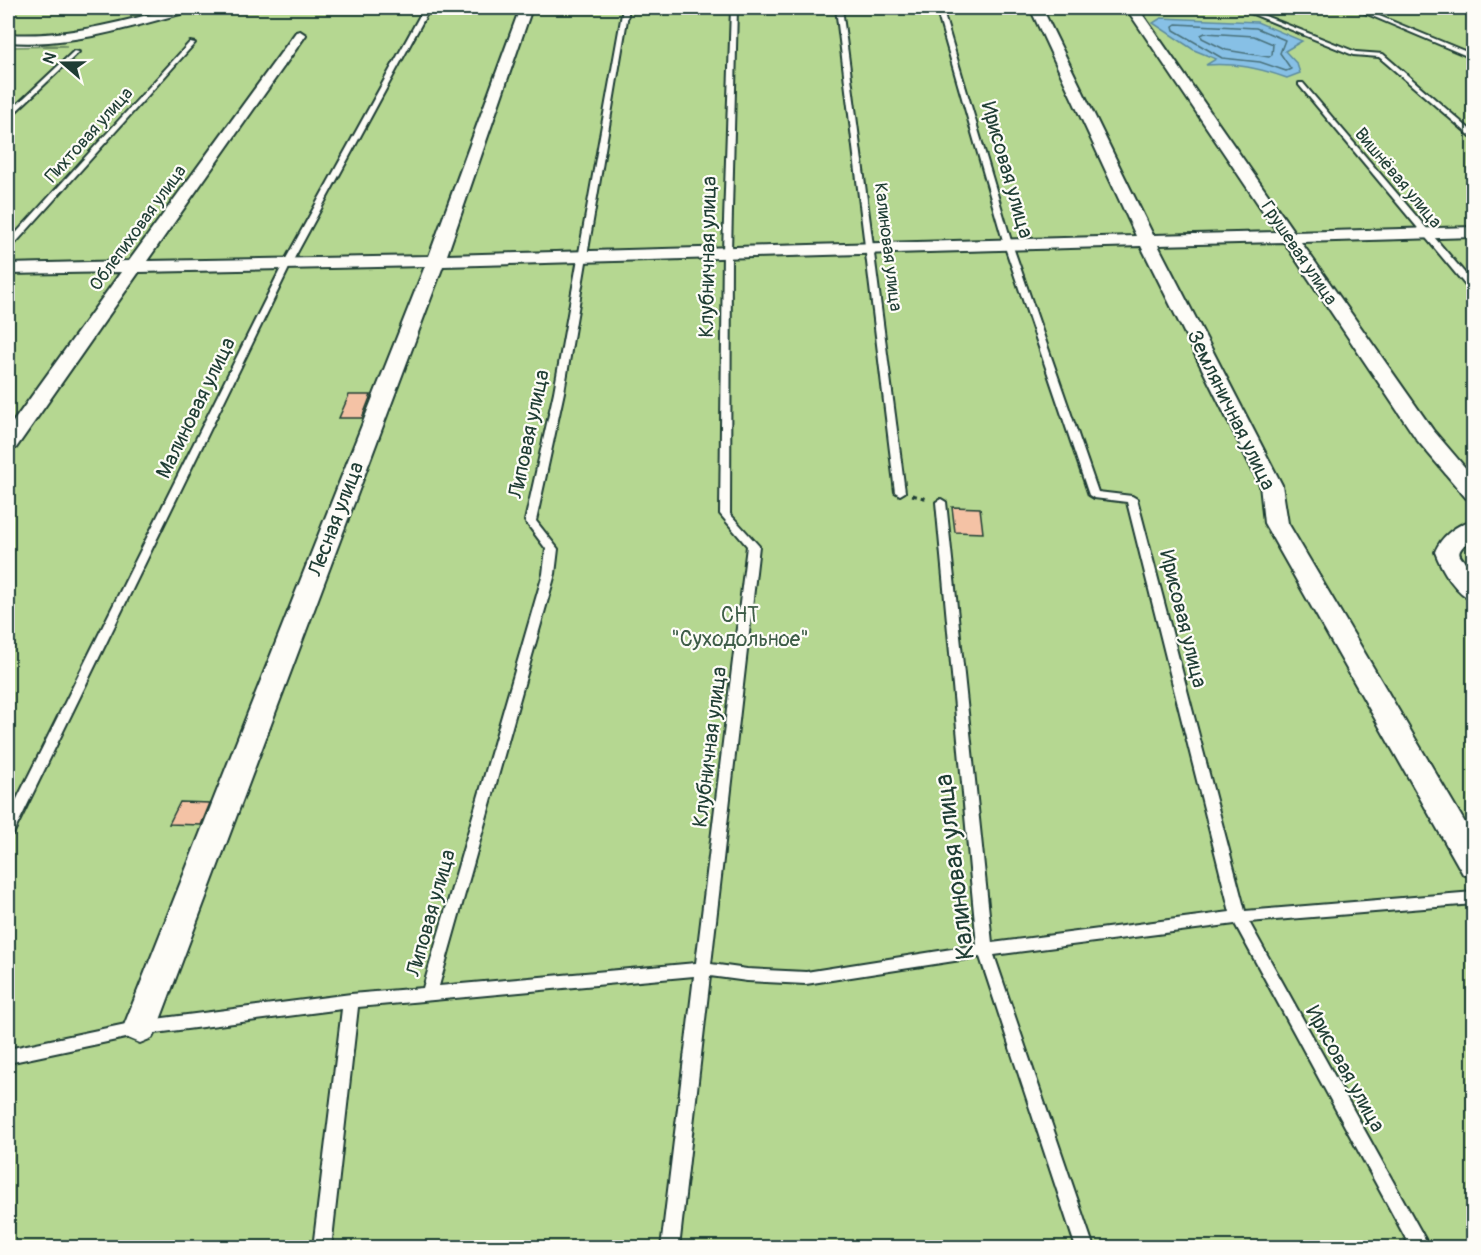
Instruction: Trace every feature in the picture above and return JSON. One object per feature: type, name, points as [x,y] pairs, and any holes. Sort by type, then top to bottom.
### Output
[{"type":"street","points":[[8,38],[30,41],[78,36],[187,8]]},
{"type":"street","name":"Лесная улица","points":[[140,1028],[436,261],[526,8]]},
{"type":"street","name":"Земляничная улица","points":[[1036,8],[1147,240],[1271,485],[1276,523],[1473,866]]},
{"type":"street","name":"Грушевая улица","points":[[1132,8],[1425,435],[1473,493]]},
{"type":"street","name":"Облепиховая улица","points":[[8,443],[300,35]]},
{"type":"street","points":[[8,269],[436,261],[581,255],[1473,232]]},
{"type":"street","points":[[1473,527],[1450,543],[1447,552],[1451,563],[1473,592]]},
{"type":"lane","name":"Малиновая улица","points":[[8,830],[288,264],[427,8]]},
{"type":"lane","name":"Липовая улица","points":[[429,993],[549,574],[552,549],[530,521],[559,392],[581,255],[626,8]]},
{"type":"lane","name":"Клубничная улица","points":[[670,1248],[753,546],[725,514],[727,251],[734,8]]},
{"type":"lane","name":"Калиновая улица","points":[[839,8],[900,492]]},
{"type":"lane","name":"Ирисовая улица","points":[[939,8],[1008,244],[1094,495],[1132,499],[1239,917],[1421,1248]]},
{"type":"lane","points":[[1241,8],[1355,54],[1381,55],[1473,137]]},
{"type":"lane","points":[[1356,8],[1473,57]]},
{"type":"lane","name":"Пихтовая улица","points":[[8,246],[192,43]]},
{"type":"lane","points":[[8,116],[76,52]]},
{"type":"lane","name":"Вишнёвая улица","points":[[1301,84],[1473,290]]},
{"type":"lane","name":"Калиновая улица","points":[[941,502],[985,950],[1085,1248]]},
{"type":"lane","points":[[8,1056],[140,1028],[351,1001],[704,969],[747,975],[806,978],[985,950],[1239,917],[1473,898]]},
{"type":"lane","points":[[322,1248],[351,1001]]},
{"type":"path","points":[[900,492],[941,502]]},
{"type":"green space","name":"СНТ \"Суходольное\"","points":[[8,8],[1473,8],[1473,1247],[8,1247],[8,47],[67,46],[8,43]]},
{"type":"water","points":[[1161,18],[1257,22],[1302,41],[1285,51],[1297,64],[1300,73],[1287,78],[1247,67],[1206,65],[1216,59],[1194,50],[1153,23]]},
{"type":"building","points":[[349,395],[371,395],[362,418],[339,418]]},
{"type":"building","points":[[952,507],[980,508],[983,533],[955,532]]},
{"type":"building","points":[[180,802],[210,803],[201,825],[169,824]]}]
